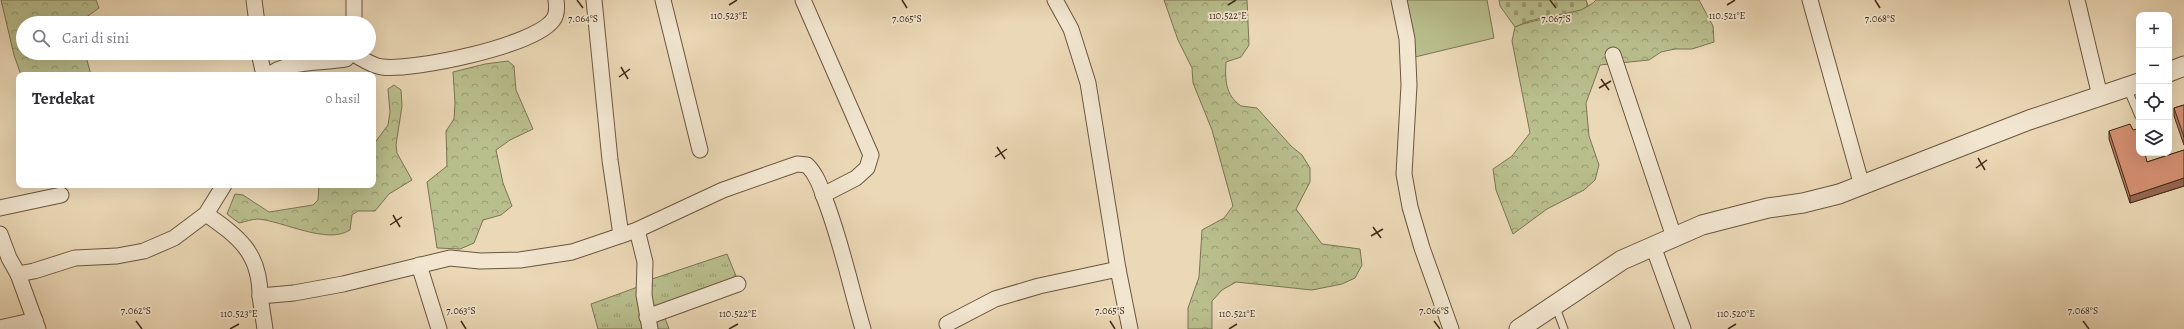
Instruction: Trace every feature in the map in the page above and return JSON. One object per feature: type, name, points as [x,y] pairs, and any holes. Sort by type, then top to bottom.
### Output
[{"type":"street","points":[[254,0],[256,16]]},
{"type":"street","points":[[354,0],[354,16]]},
{"type":"street","points":[[366,60],[382,67],[412,67],[483,52],[518,42],[542,29],[553,20],[557,8],[556,0]]},
{"type":"street","points":[[594,0],[610,160],[621,235]]},
{"type":"street","points":[[663,0],[700,150]]},
{"type":"street","points":[[803,0],[871,155],[867,168],[856,178],[823,195]]},
{"type":"street","points":[[1055,0],[1070,29],[1088,83],[1118,269],[1130,329]]},
{"type":"street","points":[[1399,0],[1407,39],[1409,85],[1404,174],[1410,207],[1422,248],[1451,329]]},
{"type":"street","points":[[1810,0],[1862,186]]},
{"type":"street","points":[[2077,0],[2100,96]]},
{"type":"street","points":[[1613,55],[1674,237]]},
{"type":"street","points":[[261,60],[263,72]]},
{"type":"street","points":[[275,72],[282,68],[294,65],[339,60]]},
{"type":"street","points":[[2172,71],[2184,66]]},
{"type":"street","points":[[1519,329],[1622,260],[1674,237],[1720,220],[1768,208],[1803,203],[1839,194],[2029,120],[2133,85]]},
{"type":"street","points":[[260,296],[294,293],[343,284],[450,258],[480,261],[520,260],[572,252],[637,230],[723,190],[797,164],[808,165],[814,172],[844,258],[863,329]]},
{"type":"street","points":[[18,274],[34,271],[75,258],[117,256],[144,251],[174,238],[206,214],[222,188]]},
{"type":"street","points":[[0,208],[61,195]]},
{"type":"street","points":[[206,214],[238,238],[254,259],[260,279],[260,296],[265,329]]},
{"type":"street","points":[[637,230],[645,262],[644,295],[648,323],[738,284]]},
{"type":"street","points":[[0,234],[9,258],[18,274],[36,325],[0,328]]},
{"type":"street","points":[[1653,246],[1683,329]]},
{"type":"street","points":[[419,265],[439,329]]},
{"type":"street","points":[[947,324],[995,299],[1039,286],[1118,269]]},
{"type":"lane","points":[[2133,85],[2136,100]]},
{"type":"lane","points":[[1555,305],[1564,329]]},
{"type":"green space","points":[[1,0],[96,0],[99,8],[88,16],[16,16],[16,60],[87,60],[90,72],[20,72],[14,55]]},
{"type":"green space","points":[[1164,0],[1247,0],[1249,45],[1241,57],[1226,62],[1226,80],[1229,92],[1241,106],[1257,108],[1291,146],[1302,155],[1310,168],[1310,182],[1296,209],[1322,244],[1360,249],[1362,265],[1355,278],[1342,284],[1312,290],[1236,282],[1222,290],[1212,301],[1212,329],[1188,329],[1188,308],[1199,277],[1202,230],[1224,218],[1233,206],[1212,130],[1193,83],[1192,68],[1178,40]]},
{"type":"green space","points":[[1403,0],[1487,0],[1494,38],[1415,57]]},
{"type":"green space","points":[[1499,0],[1586,0],[1588,6],[1581,10],[1529,21],[1515,27],[1500,6]]},
{"type":"green space","points":[[1596,0],[1699,0],[1713,26],[1714,42],[1692,49],[1675,49],[1661,52],[1649,60],[1600,65],[1586,103],[1589,136],[1599,165],[1595,180],[1584,190],[1547,209],[1513,234],[1496,190],[1493,169],[1512,156],[1530,133],[1512,41],[1515,27],[1582,9]]},
{"type":"green space","points":[[508,61],[514,66],[516,90],[533,129],[510,140],[496,150],[503,183],[512,206],[501,215],[483,220],[474,243],[460,249],[437,248],[427,182],[447,166],[446,131],[454,119],[455,103],[453,72],[485,64]]},
{"type":"green space","points":[[394,85],[401,90],[402,106],[396,145],[397,153],[412,180],[389,194],[375,211],[358,211],[352,215],[350,230],[340,234],[329,235],[317,234],[258,219],[239,223],[227,214],[235,194],[243,195],[269,212],[313,205],[318,200],[319,188],[376,188],[376,141],[388,125],[390,112],[388,89]]},
{"type":"green space","points":[[727,254],[741,288],[665,318],[669,329],[598,329],[591,304],[635,288],[652,279]]},
{"type":"building","points":[[2184,105],[2184,137],[2174,108]]},
{"type":"building","points":[[2130,124],[2133,130],[2136,129],[2136,156],[2146,156],[2147,162],[2166,156],[2172,156],[2172,154],[2184,150],[2184,178],[2130,196],[2109,131]]}]
